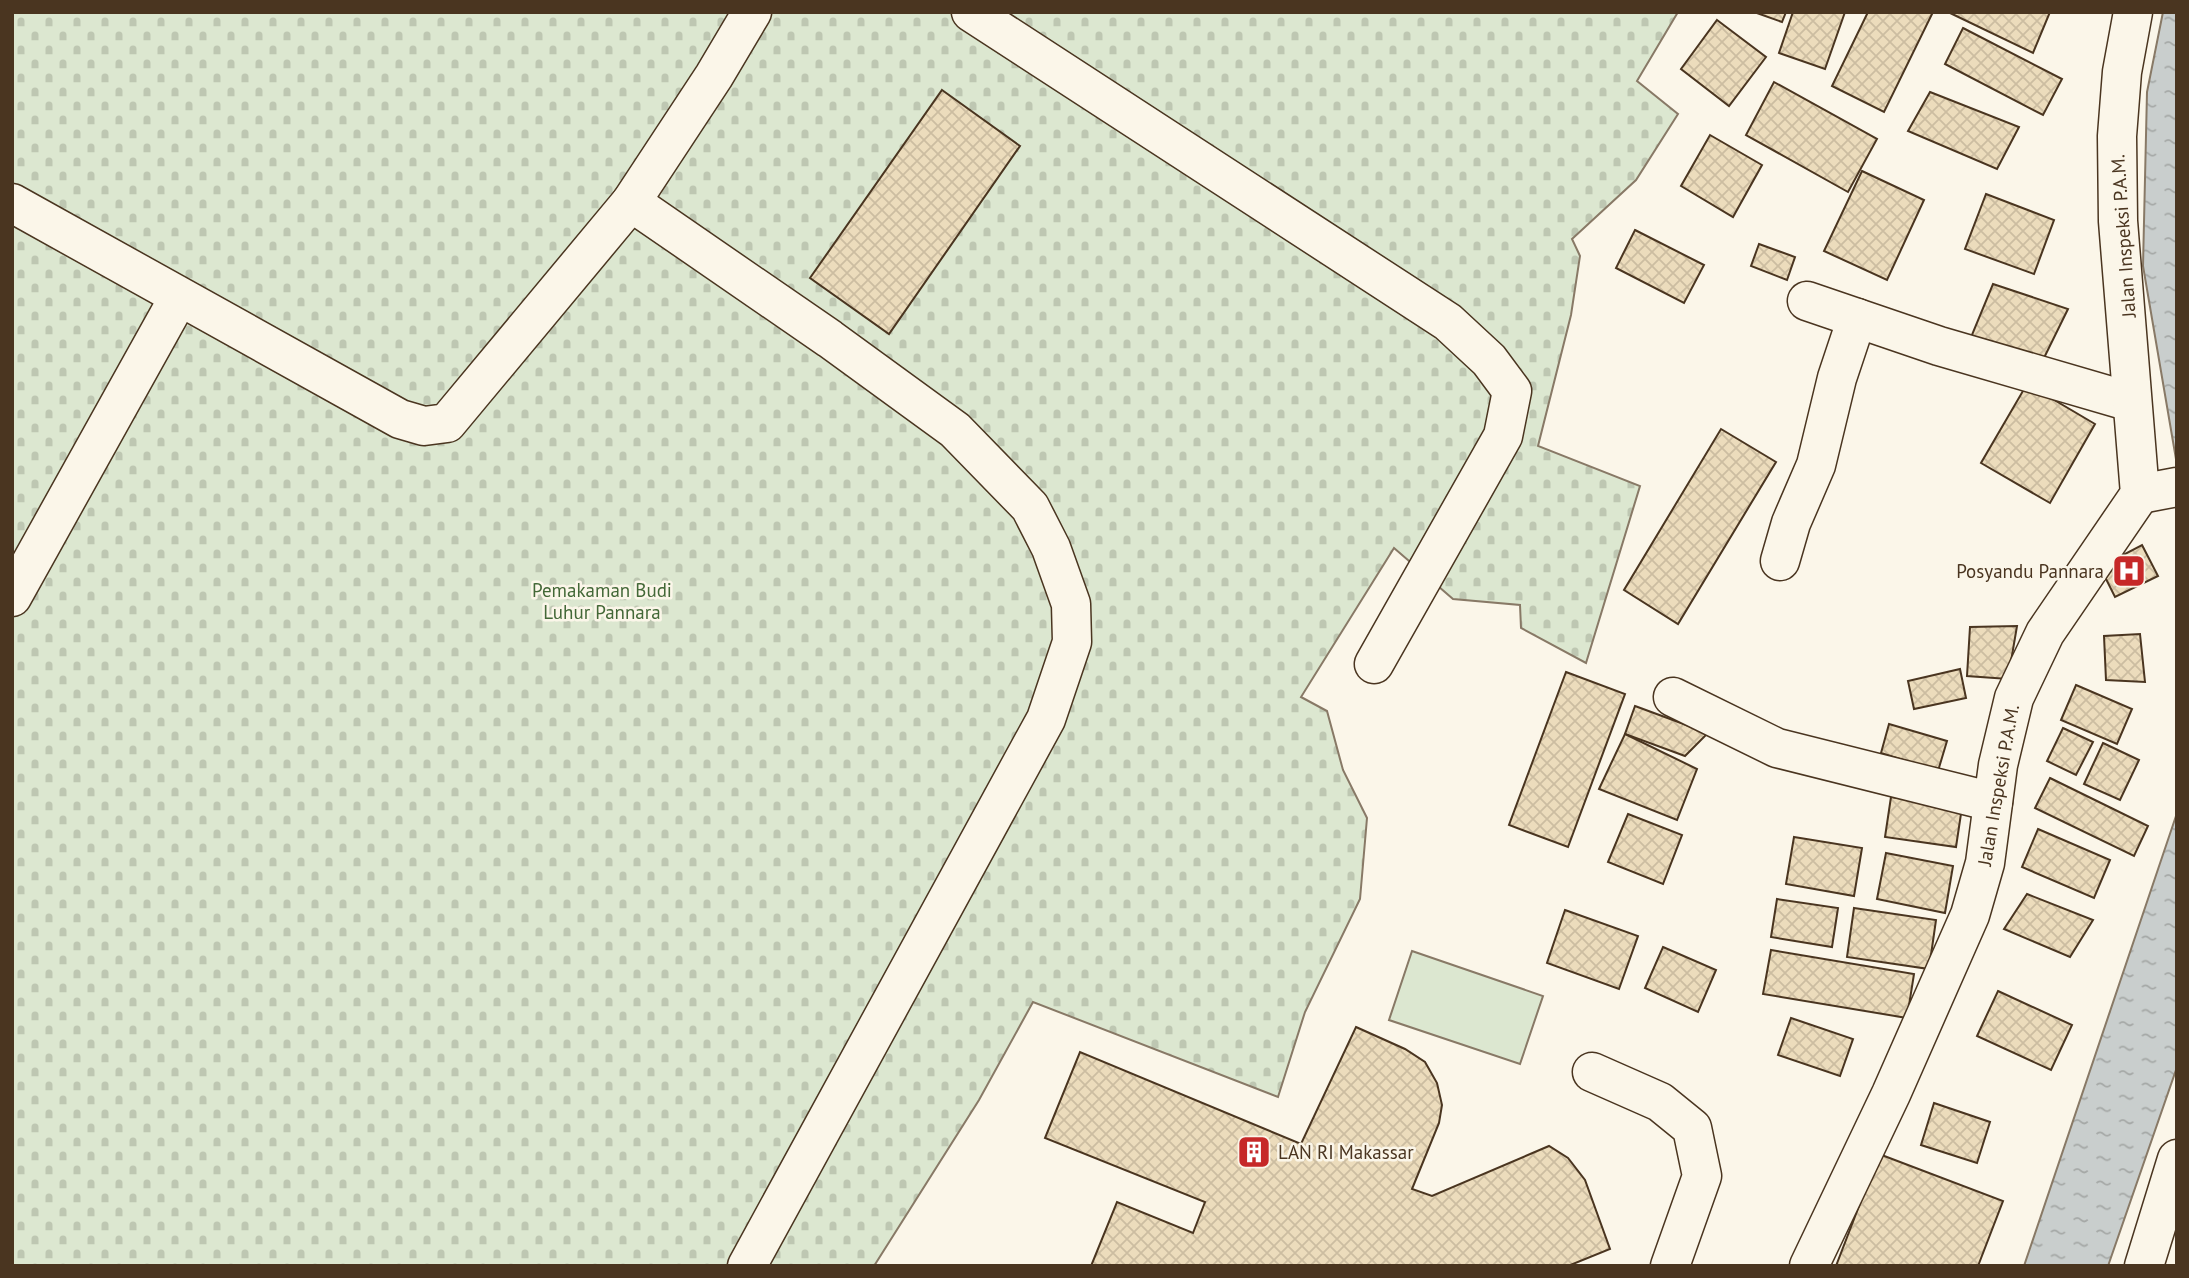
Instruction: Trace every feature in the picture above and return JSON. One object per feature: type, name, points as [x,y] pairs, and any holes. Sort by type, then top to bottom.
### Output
[{"type":"street","points":[[12,202],[400,419],[424,426],[447,423],[631,202],[715,76],[752,12]]},
{"type":"street","points":[[971,12],[1448,322],[1489,360],[1512,391],[1503,436],[1374,664]]},
{"type":"street","name":"Jalan Inspeksi P.A.M.","points":[[1809,1266],[1891,1094],[1970,915],[1985,863],[1998,765],[2014,698],[2045,633],[2162,489],[2131,402],[2130,340],[2118,221],[2116,136],[2122,72],[2133,12]]},
{"type":"street","points":[[631,202],[831,339],[955,430],[1030,507],[1051,548],[1072,604],[1072,642],[1046,719],[747,1266]]},
{"type":"street","points":[[12,597],[179,297]]},
{"type":"street","points":[[1807,301],[1939,346],[2131,402]]},
{"type":"street","points":[[1780,561],[1791,523],[1816,464],[1837,378],[1857,318]]},
{"type":"street","points":[[1672,697],[1777,748],[1993,802]]},
{"type":"street","points":[[1592,1072],[1660,1102],[1692,1128],[1702,1176],[1670,1266]]},
{"type":"street","points":[[2144,1266],[2177,1159]]},
{"type":"green space","name":"Pemakaman Budi Luhur Pannara","points":[[12,12],[1678,12],[1637,81],[1678,114],[1636,180],[1572,239],[1580,256],[1571,315],[1538,446],[1640,486],[1586,663],[1521,628],[1520,605],[1453,599],[1394,548],[1301,697],[1327,711],[1343,770],[1367,818],[1360,899],[1305,1012],[1278,1097],[1033,1002],[979,1100],[874,1266],[12,1266]]},
{"type":"green space","points":[[1412,951],[1543,996],[1520,1064],[1389,1020]]},
{"type":"water","points":[[2163,12],[2177,12],[2177,465],[2143,266],[2147,92]]},
{"type":"water","points":[[2177,813],[2177,1067],[2108,1266],[2024,1266]]},
{"type":"building","points":[[1754,12],[1786,12],[1782,22]]},
{"type":"building","points":[[1793,12],[1845,12],[1825,69],[1779,53]]},
{"type":"building","points":[[1868,12],[1933,12],[1884,112],[1832,86]]},
{"type":"building","points":[[1948,12],[2050,12],[2033,53]]},
{"type":"building","points":[[1717,20],[1766,57],[1729,106],[1681,69]]},
{"type":"building","points":[[1963,28],[2062,79],[2043,115],[1945,64]]},
{"type":"building","points":[[1774,82],[1877,139],[1848,192],[1746,135]]},
{"type":"building","points":[[942,90],[1020,146],[889,334],[810,278]]},
{"type":"building","points":[[1930,92],[2019,127],[1997,169],[1908,131]]},
{"type":"building","points":[[1710,135],[1762,165],[1733,217],[1681,186]]},
{"type":"building","points":[[1862,171],[1924,200],[1887,280],[1824,251]]},
{"type":"building","points":[[1986,194],[2054,220],[2034,274],[1965,249]]},
{"type":"building","points":[[1635,230],[1704,265],[1684,303],[1616,268]]},
{"type":"building","points":[[1759,244],[1795,257],[1787,280],[1751,266]]},
{"type":"building","points":[[1993,284],[2068,309],[2041,364],[1969,342]]},
{"type":"building","points":[[2027,384],[2095,424],[2050,503],[1981,463]]},
{"type":"building","points":[[1721,429],[1776,462],[1678,624],[1624,590]]},
{"type":"building","name":"Posyandu Pannara","points":[[2142,545],[2158,576],[2115,597],[2100,567]]},
{"type":"building","points":[[2017,626],[2008,679],[1967,676],[1970,627]]},
{"type":"building","points":[[2140,634],[2145,682],[2106,680],[2104,636]]},
{"type":"building","points":[[1960,669],[1966,698],[1914,709],[1908,681]]},
{"type":"building","points":[[1566,672],[1625,694],[1568,847],[1509,825]]},
{"type":"building","points":[[2076,685],[2132,709],[2117,744],[2061,720]]},
{"type":"building","points":[[1635,706],[1708,733],[1685,756],[1625,734]]},
{"type":"building","points":[[1889,724],[1947,741],[1938,771],[1881,753]]},
{"type":"building","points":[[2063,728],[2093,742],[2076,775],[2047,761]]},
{"type":"building","points":[[1625,734],[1697,769],[1677,820],[1599,789]]},
{"type":"building","points":[[2103,743],[2139,760],[2120,800],[2084,784]]},
{"type":"building","points":[[2050,778],[2148,826],[2134,856],[2035,808]]},
{"type":"building","points":[[1891,797],[1962,807],[1956,847],[1885,837]]},
{"type":"building","points":[[1628,814],[1682,835],[1663,884],[1608,862]]},
{"type":"building","points":[[2038,829],[2110,860],[2094,898],[2022,867]]},
{"type":"building","points":[[1794,837],[1862,848],[1854,896],[1786,884]]},
{"type":"building","points":[[1886,853],[1953,866],[1945,913],[1877,899]]},
{"type":"building","points":[[2027,894],[2093,920],[2070,957],[2004,929]]},
{"type":"building","points":[[1777,899],[1838,908],[1832,947],[1771,937]]},
{"type":"building","points":[[1854,908],[1936,920],[1929,969],[1847,957]]},
{"type":"building","points":[[1565,910],[1638,936],[1619,989],[1547,963]]},
{"type":"building","points":[[1663,947],[1716,970],[1698,1012],[1645,988]]},
{"type":"building","points":[[1771,950],[1914,974],[1907,1018],[1763,994]]},
{"type":"building","points":[[1998,991],[2072,1025],[2051,1070],[1977,1036]]},
{"type":"building","points":[[1791,1018],[1853,1039],[1840,1076],[1778,1055]]},
{"type":"building","name":"LAN RI Makassar","points":[[1356,1027],[1405,1049],[1425,1062],[1437,1083],[1442,1105],[1439,1123],[1412,1189],[1432,1196],[1549,1146],[1568,1158],[1585,1180],[1610,1249],[1568,1266],[1091,1266],[1117,1202],[1193,1233],[1205,1202],[1045,1138],[1080,1052],[1301,1144]]},
{"type":"building","points":[[1934,1103],[1990,1122],[1977,1163],[1921,1145]]},
{"type":"building","points":[[1879,1154],[2003,1201],[1978,1266],[1836,1266]]},
{"type":"place","name":"Posyandu Pannara","points":[[2129,571]]},
{"type":"place","name":"LAN RI Makassar","points":[[1254,1152]]}]
